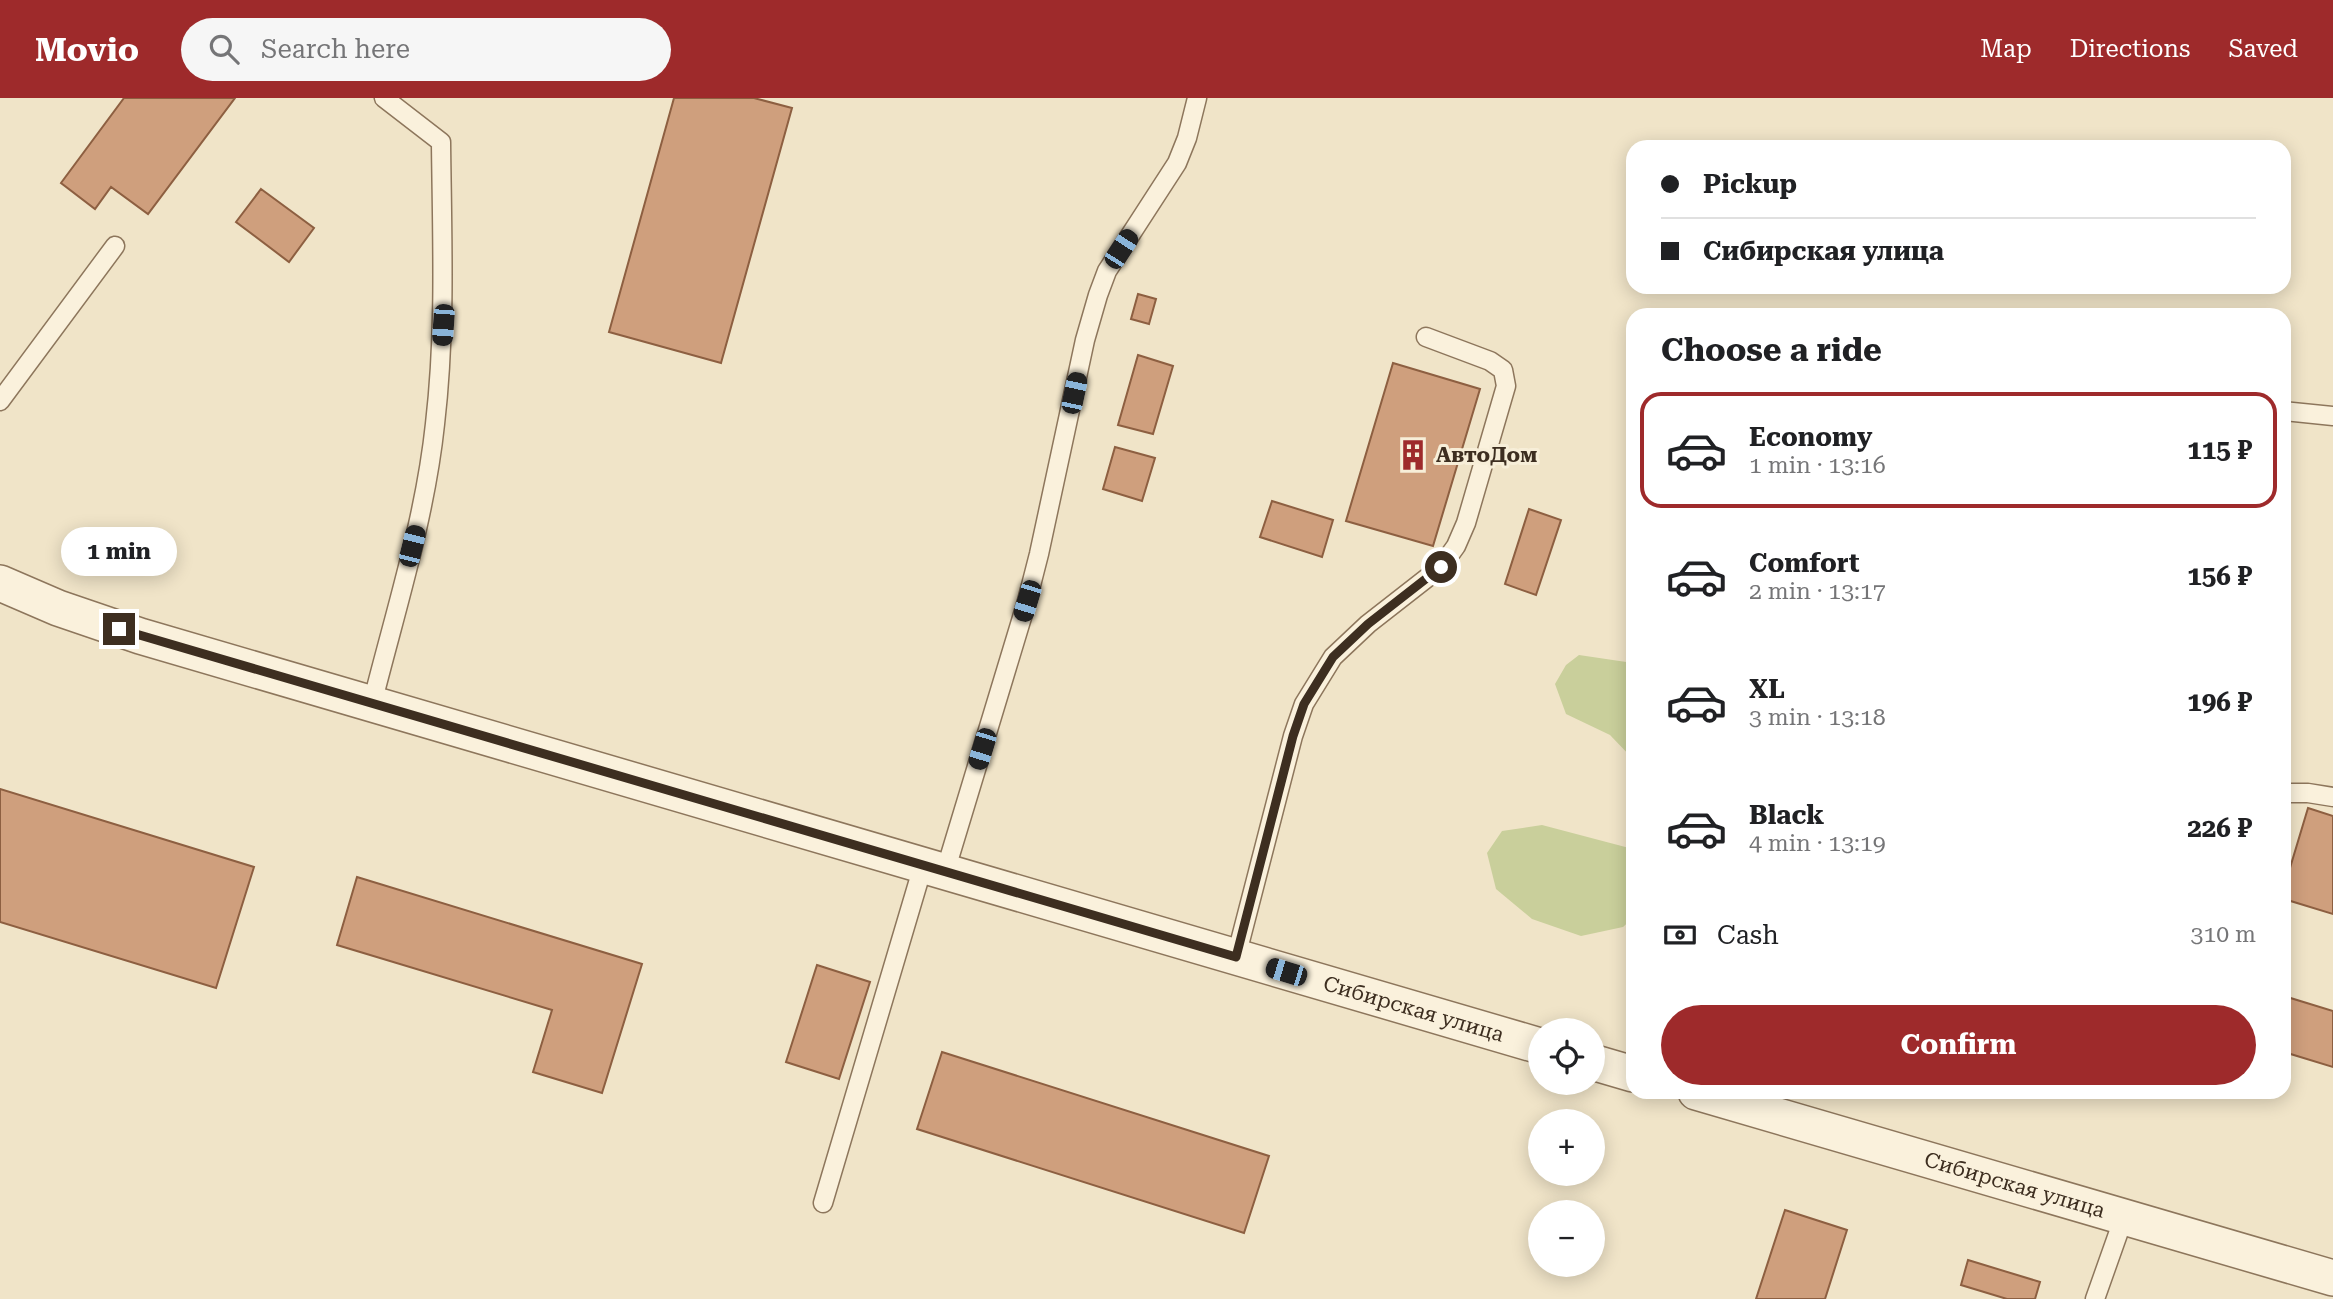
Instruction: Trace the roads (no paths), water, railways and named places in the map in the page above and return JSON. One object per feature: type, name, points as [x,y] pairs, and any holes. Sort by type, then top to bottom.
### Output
[{"type":"street","name":"Сибирская улица","points":[[0,583],[58,608],[140,636],[1528,1042]]},
{"type":"street","points":[[1605,1065],[1626,1071]]},
{"type":"street","name":"Сибирская улица","points":[[1720,1099],[2333,1278]]},
{"type":"lane","points":[[372,704],[419,520],[435,425],[443,325],[441,142],[384,98]]},
{"type":"lane","points":[[823,1203],[1036,565],[1085,340],[1098,295],[1108,271],[1177,163],[1187,138],[1197,98]]},
{"type":"lane","points":[[0,401],[115,246]]},
{"type":"lane","points":[[1236,957],[1293,736],[1304,704],[1333,657],[1368,624],[1441,567],[1466,523],[1506,386],[1503,370],[1490,361],[1426,337]]},
{"type":"lane","points":[[2291,412],[2333,416]]},
{"type":"lane","points":[[2291,793],[2333,797]]},
{"type":"lane","points":[[2095,1299],[2123,1217]]},
{"type":"place","name":"АвтоДом","points":[[1413,455]]}]
